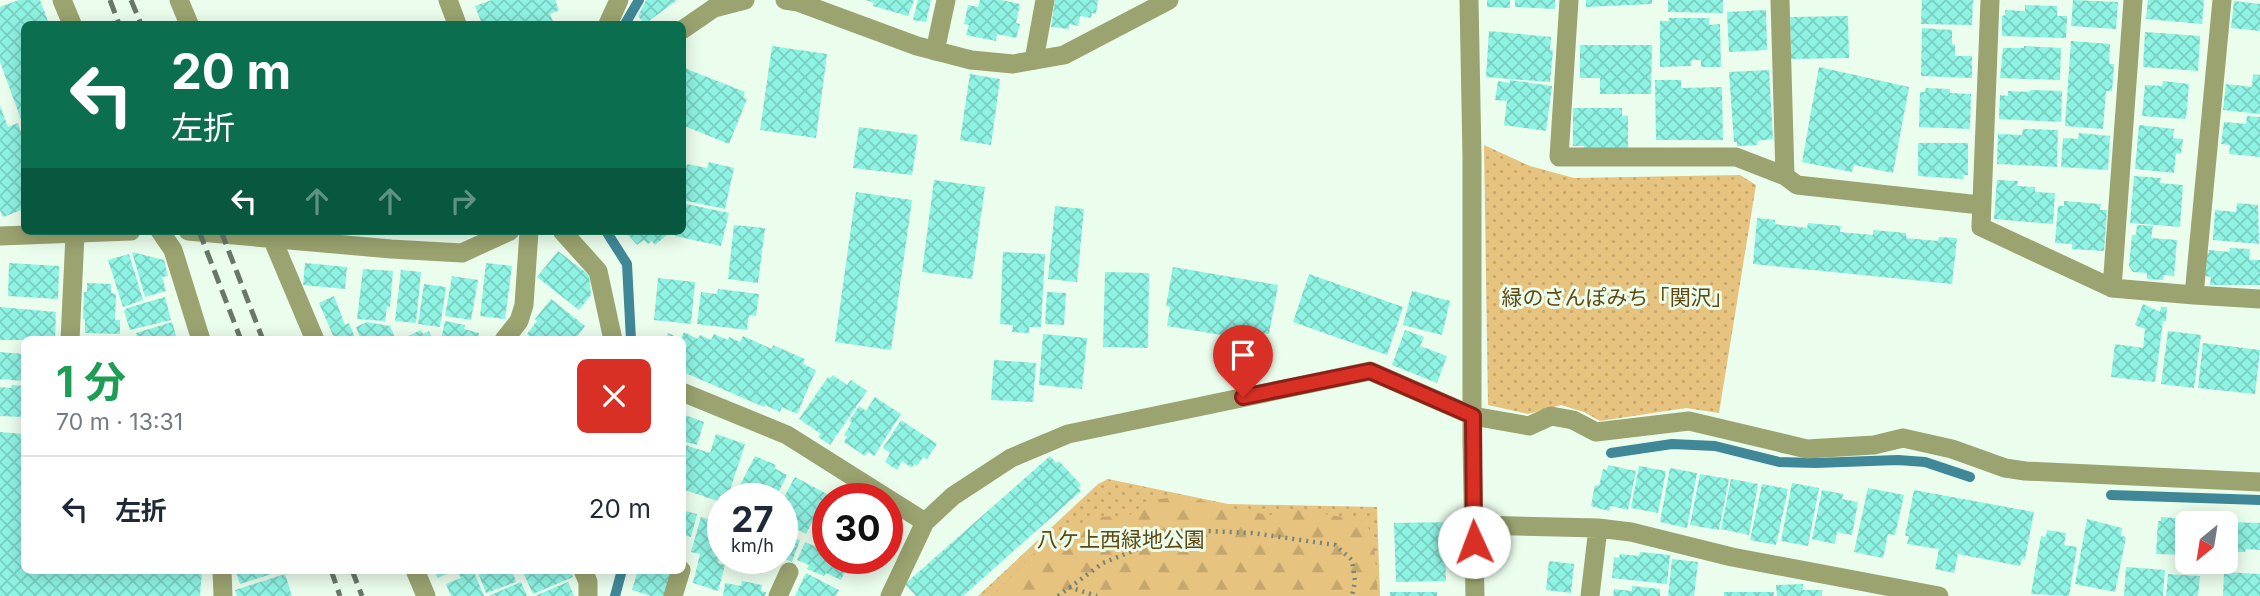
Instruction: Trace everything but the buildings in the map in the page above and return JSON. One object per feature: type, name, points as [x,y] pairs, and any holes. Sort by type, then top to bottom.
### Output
[{"type":"street","points":[[62,0],[71,21]]},
{"type":"street","points":[[179,0],[188,21]]},
{"type":"street","points":[[448,0],[456,21]]},
{"type":"street","points":[[609,21],[619,0]]},
{"type":"street","points":[[686,27],[714,8],[745,0]]},
{"type":"street","points":[[934,51],[946,0]]},
{"type":"street","points":[[1034,61],[1045,0]]},
{"type":"street","points":[[794,1],[934,51],[971,60],[1013,64],[1064,55],[1169,0]]},
{"type":"street","points":[[1469,0],[1475,596]]},
{"type":"street","points":[[1569,0],[1559,157],[1736,157],[1785,176],[1797,185],[1980,205]]},
{"type":"street","points":[[1780,0],[1785,176]]},
{"type":"street","points":[[1990,0],[1981,227],[2112,288],[2260,299]]},
{"type":"street","points":[[2112,288],[2133,0]]},
{"type":"street","points":[[2194,295],[2222,0]]},
{"type":"street","points":[[0,236],[75,235],[70,336]]},
{"type":"street","points":[[163,235],[173,250],[200,336]]},
{"type":"street","points":[[313,336],[270,235],[391,249],[462,253],[501,235]]},
{"type":"street","points":[[507,336],[519,321],[524,305],[529,235]]},
{"type":"street","points":[[566,235],[598,271],[612,336]]},
{"type":"street","points":[[890,596],[925,522],[953,496],[1012,458],[1068,434],[1370,371],[1473,416],[1529,426],[1551,416],[1573,420],[1596,432],[1689,421],[1807,449],[1874,445],[1903,438],[1952,449],[2005,468],[2025,471],[2260,482]]},
{"type":"street","points":[[686,394],[787,435],[925,522]]},
{"type":"street","points":[[1474,525],[1598,528],[1631,532],[1839,586],[1939,596]]},
{"type":"street","points":[[1590,596],[1598,528]]},
{"type":"street","points":[[222,574],[223,596]]},
{"type":"street","points":[[417,574],[426,596]]},
{"type":"street","points":[[585,574],[588,596]]},
{"type":"street","points":[[673,596],[680,574]]},
{"type":"street","points":[[778,596],[788,574]]},
{"type":"path","points":[[1058,596],[1103,563],[1184,530],[1252,533],[1335,545],[1352,560],[1355,581],[1352,596]]},
{"type":"path","points":[[1068,587],[1078,593],[1097,596]]},
{"type":"green space","name":"緑のさんぽみち「関沢」","points":[[1484,145],[1530,166],[1574,178],[1740,175],[1756,185],[1719,413],[1686,408],[1600,421],[1584,412],[1561,405],[1528,414],[1488,405]]},
{"type":"green space","name":"八ケ上西緑地公園","points":[[1108,479],[1228,504],[1377,507],[1380,596],[978,596],[1098,484]]},
{"type":"green space","name":"八ケ上西緑地公園","points":[[1184,496],[1236,510],[1271,515],[1294,509],[1366,521],[1374,544],[1378,596],[992,596],[1050,537],[1094,517],[1127,516],[1160,499]]},
{"type":"waterway","points":[[627,21],[639,0]]},
{"type":"waterway","points":[[609,235],[627,264],[631,336]]},
{"type":"waterway","points":[[1611,453],[1672,444],[1715,446],[1779,462],[1925,462],[1970,477]]},
{"type":"waterway","points":[[2111,495],[2260,500]]},
{"type":"waterway","points":[[615,596],[621,574]]},
{"type":"railway","points":[[110,0],[118,21]]},
{"type":"railway","points":[[131,0],[140,21]]},
{"type":"railway","points":[[201,235],[239,336]]},
{"type":"railway","points":[[223,235],[261,336]]},
{"type":"railway","points":[[332,574],[340,596]]},
{"type":"railway","points":[[354,574],[362,596]]},
{"type":"route","points":[[1243,397],[1370,371],[1473,416],[1474,542]]}]
